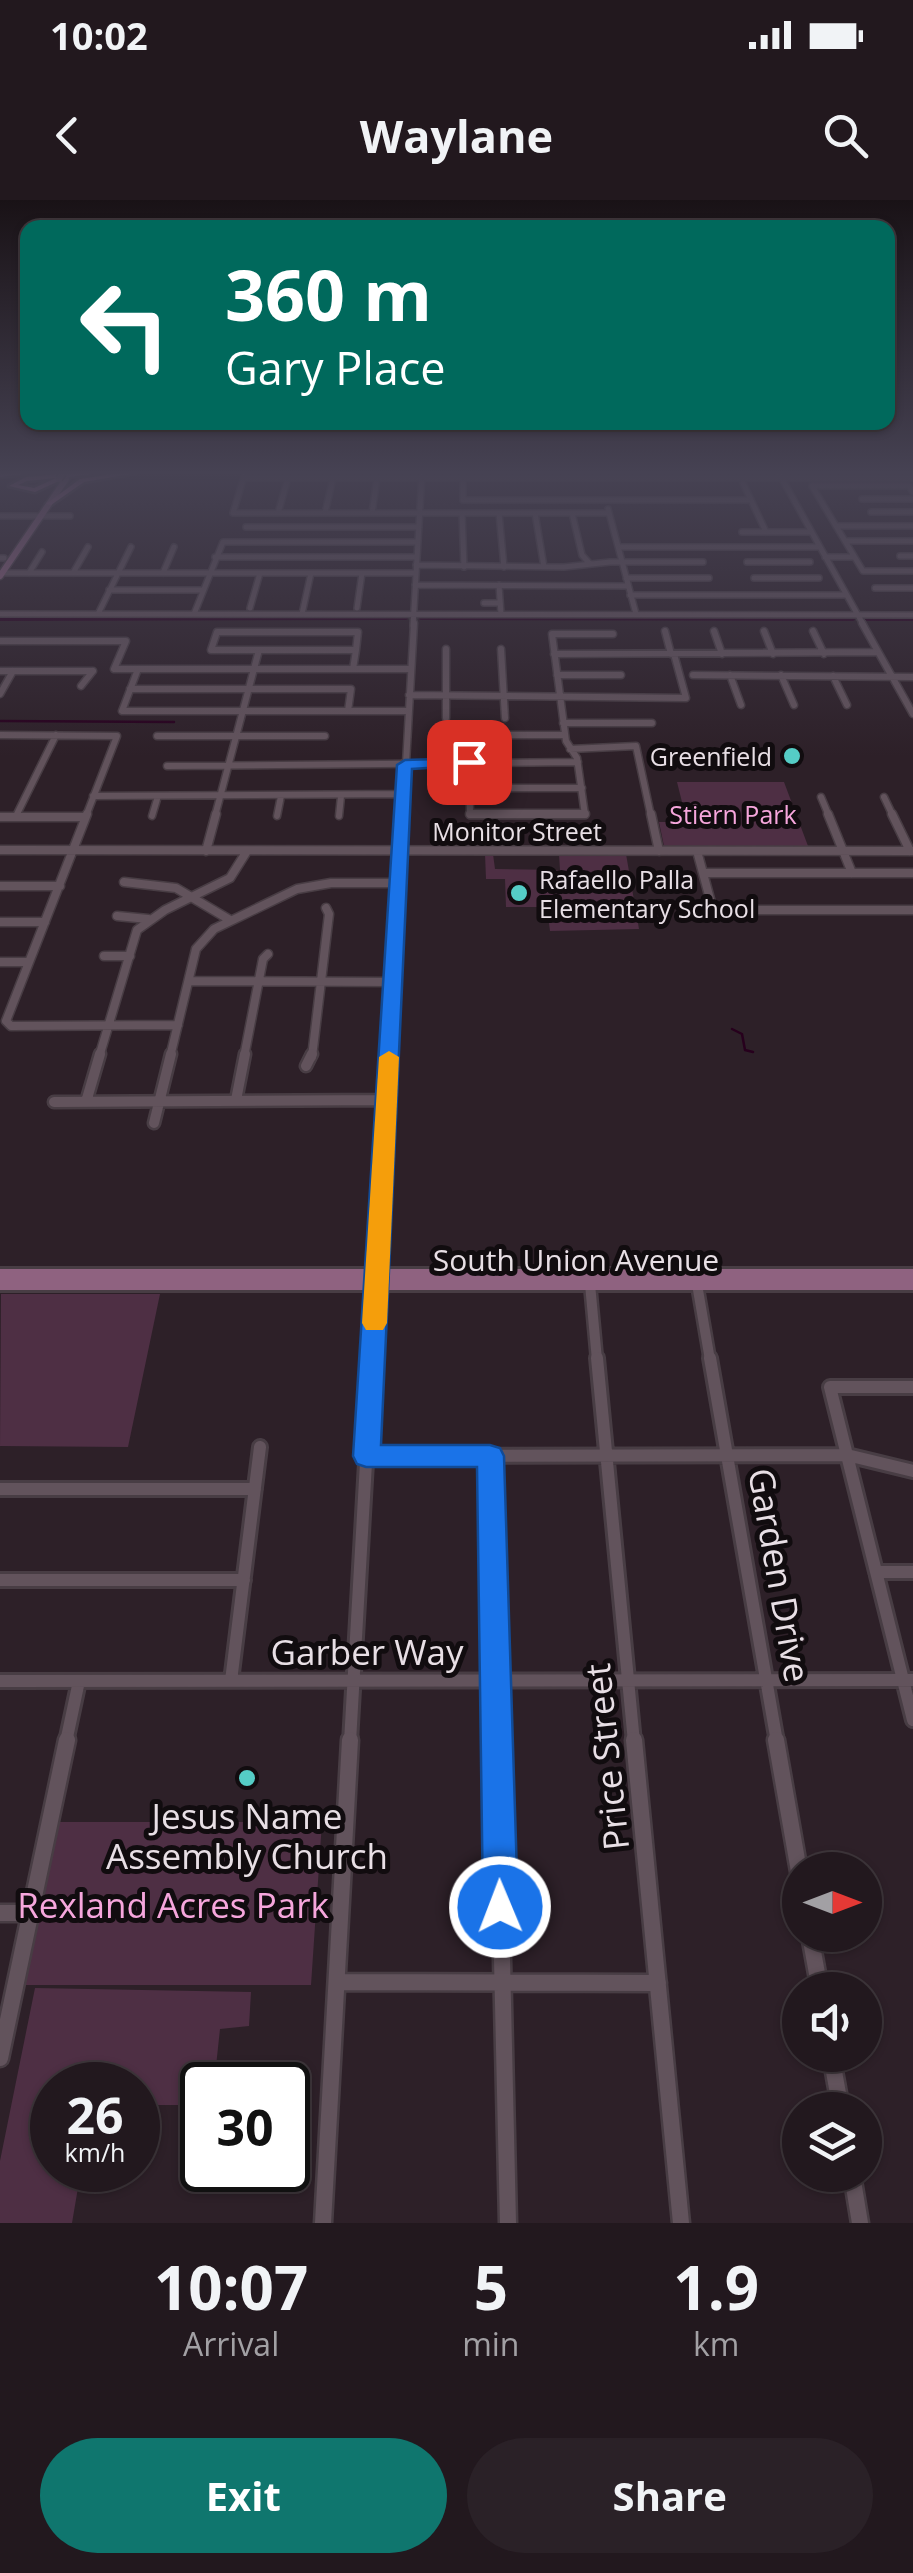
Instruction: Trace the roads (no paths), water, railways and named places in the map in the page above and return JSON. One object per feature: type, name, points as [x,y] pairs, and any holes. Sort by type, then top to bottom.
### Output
[{"type":"main road","name":"South Union Avenue","points":[[0,1280],[33,1280],[42,1274],[492,1284],[913,1275]]},
{"type":"main road","points":[[697,1284],[709,1279],[780,1275]]},
{"type":"main road","name":"South Union Avenue","points":[[0,1280],[913,1284]]},
{"type":"street","points":[[7,567],[29,573],[362,573],[400,567]]},
{"type":"street","points":[[29,573],[32,567]]},
{"type":"street","points":[[73,573],[76,567]]},
{"type":"street","points":[[98,614],[121,567]]},
{"type":"street","points":[[163,573],[165,567]]},
{"type":"street","points":[[194,614],[210,567]]},
{"type":"street","points":[[323,2223],[416,567]]},
{"type":"street","points":[[623,567],[636,614]]},
{"type":"street","points":[[705,567],[715,595]]},
{"type":"street","points":[[749,567],[762,595]]},
{"type":"street","points":[[831,567],[913,714]]},
{"type":"street","points":[[860,567],[862,572],[913,572]]},
{"type":"street","points":[[250,608],[260,573]]},
{"type":"street","points":[[302,614],[311,573]]},
{"type":"street","points":[[357,608],[362,573]]},
{"type":"street","points":[[626,578],[709,578]]},
{"type":"street","points":[[754,578],[819,578]]},
{"type":"street","points":[[415,584],[628,586]]},
{"type":"street","points":[[499,584],[501,614]]},
{"type":"street","points":[[876,588],[913,588]]},
{"type":"street","points":[[110,590],[200,590]]},
{"type":"street","points":[[630,595],[846,595]]},
{"type":"street","points":[[484,603],[500,603]]},
{"type":"street","points":[[0,614],[912,614]]},
{"type":"street","points":[[409,695],[686,698],[665,631]]},
{"type":"street","points":[[714,631],[722,654]]},
{"type":"street","points":[[764,631],[773,654]]},
{"type":"street","points":[[813,631],[824,654]]},
{"type":"street","points":[[354,669],[358,632],[217,632],[211,650],[356,650]]},
{"type":"street","points":[[565,735],[468,735],[470,815],[586,815],[578,762],[565,735],[552,634],[612,634]]},
{"type":"street","points":[[0,641],[126,641],[114,669],[410,669]]},
{"type":"street","points":[[446,649],[446,718]]},
{"type":"street","points":[[500,649],[505,718]]},
{"type":"street","points":[[206,850],[259,650]]},
{"type":"street","points":[[554,654],[878,652]]},
{"type":"street","points":[[138,669],[122,711],[408,711]]},
{"type":"street","points":[[0,671],[93,671],[81,686]]},
{"type":"street","points":[[0,694],[13,671]]},
{"type":"street","points":[[557,675],[621,675]]},
{"type":"street","points":[[692,675],[913,677]]},
{"type":"street","points":[[730,675],[741,704]]},
{"type":"street","points":[[782,675],[794,704]]},
{"type":"street","points":[[833,676],[847,705]]},
{"type":"street","points":[[130,690],[351,690],[348,711]]},
{"type":"street","points":[[563,723],[652,723]]},
{"type":"street","points":[[0,735],[116,736],[6,1022],[12,1026],[178,1025]]},
{"type":"street","points":[[16,818],[56,735]]},
{"type":"street","points":[[157,736],[326,736]]},
{"type":"street","points":[[570,748],[636,746],[659,851]]},
{"type":"street","points":[[168,766],[578,762]]},
{"type":"street","points":[[470,788],[582,788]]},
{"type":"street","points":[[92,796],[404,794]]},
{"type":"street","points":[[152,816],[158,796]]},
{"type":"street","points":[[278,816],[281,796]]},
{"type":"street","points":[[339,816],[342,796]]},
{"type":"street","points":[[821,796],[852,872]]},
{"type":"street","points":[[884,796],[912,851]]},
{"type":"street","points":[[0,818],[84,818]]},
{"type":"street","name":"Monitor Street","points":[[0,850],[912,851]]},
{"type":"street","points":[[86,1102],[137,930],[148,919],[236,874],[248,850]]},
{"type":"street","points":[[697,851],[713,910],[913,910]]},
{"type":"street","points":[[702,872],[913,872]]},
{"type":"street","points":[[124,882],[168,886],[230,920]]},
{"type":"street","points":[[154,1124],[199,944],[230,920],[304,886],[398,882]]},
{"type":"street","points":[[0,886],[60,886]]},
{"type":"street","points":[[306,1066],[312,1058],[329,914],[326,908]]},
{"type":"street","points":[[117,916],[148,919]]},
{"type":"street","points":[[0,922],[45,922]]},
{"type":"street","points":[[236,1100],[259,981],[268,954]]},
{"type":"street","points":[[104,956],[130,956]]},
{"type":"street","points":[[0,962],[30,962]]},
{"type":"street","points":[[190,981],[393,982]]},
{"type":"street","points":[[0,1004],[12,1004]]},
{"type":"street","points":[[54,1102],[386,1100]]},
{"type":"street","name":"Price Street","points":[[585,1280],[606,1456],[681,2223]]},
{"type":"street","name":"Garden Drive","points":[[697,1284],[796,1852]]},
{"type":"street","points":[[913,1387],[830,1387],[876,1572],[908,1680],[913,1720]]},
{"type":"street","points":[[231,1681],[260,1447]]},
{"type":"street","points":[[366,1456],[847,1456],[913,1471]]},
{"type":"street","points":[[490,1456],[508,2223]]},
{"type":"street","points":[[0,1490],[255,1489]]},
{"type":"street","points":[[876,1572],[913,1572]]},
{"type":"street","points":[[0,1580],[244,1580]]},
{"type":"street","name":"Garber Way","points":[[0,1681],[908,1680]]},
{"type":"street","points":[[1,2051],[79,1681]]},
{"type":"street","points":[[0,1914],[30,1914]]},
{"type":"street","points":[[337,1982],[658,1982]]},
{"type":"street","points":[[855,2192],[860,2223]]},
{"type":"waterway","points":[[0,619],[406,618]]},
{"type":"waterway","points":[[421,618],[853,619]]},
{"type":"waterway","points":[[867,619],[913,619]]},
{"type":"waterway","points":[[0,721],[174,722]]},
{"type":"waterway","points":[[732,1029],[742,1034],[745,1050],[753,1052]]},
{"type":"place","name":"Greenfield","points":[[792,756]]},
{"type":"place","name":"Rafaello Palla Elementary School","points":[[519,893]]},
{"type":"place","name":"Jesus Name Assembly Church","points":[[247,1778]]},
{"type":"park label","name":"Stiern Park","points":[[733,814]]},
{"type":"park label","name":"Rexland Acres Park","points":[[173,1904]]}]
